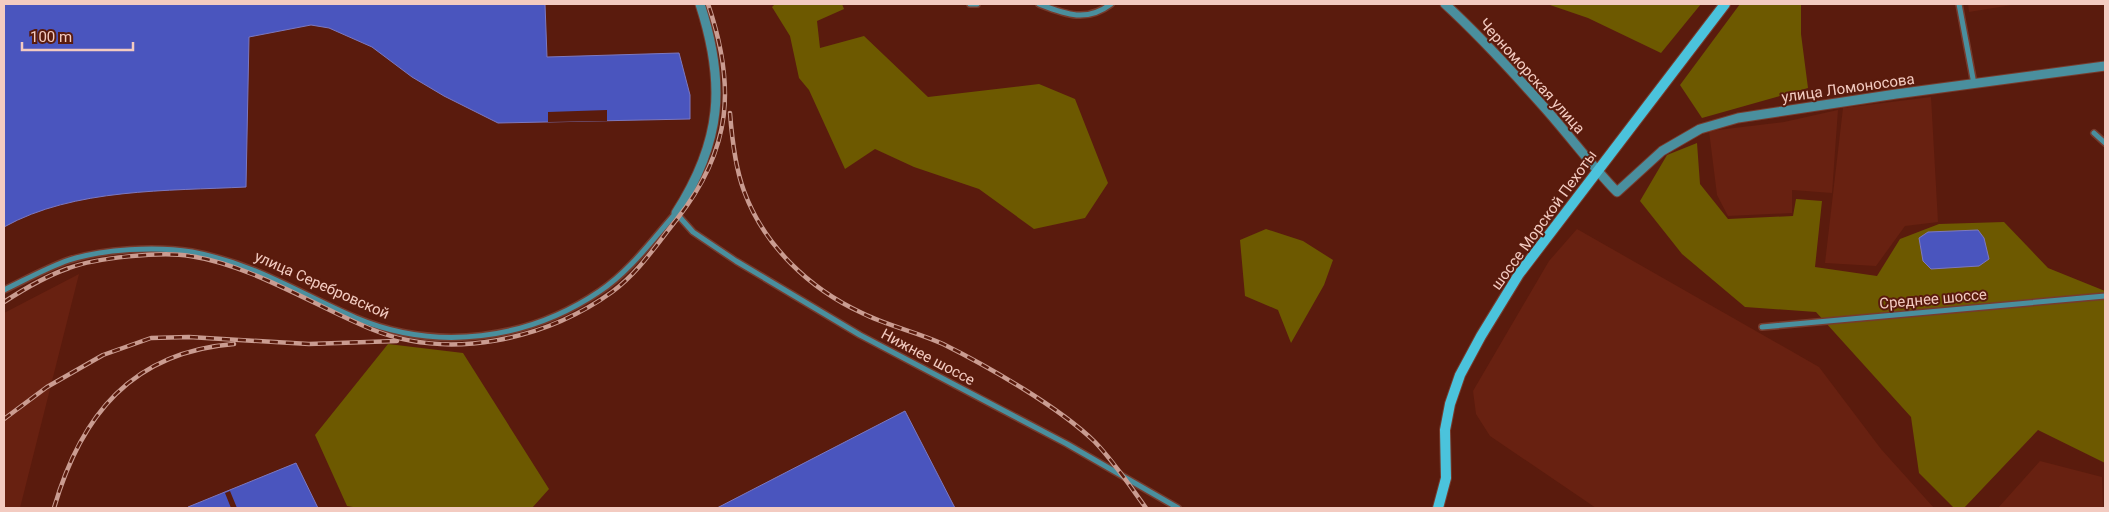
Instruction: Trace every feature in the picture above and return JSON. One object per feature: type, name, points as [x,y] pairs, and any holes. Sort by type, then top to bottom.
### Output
[{"type":"main road","name":"шоссе Морской Пехоты","points":[[1438,508],[1446,478],[1445,430],[1450,404],[1460,375],[1519,274],[1725,4]]},
{"type":"street","name":"улица Серебровской","points":[[4,290],[46,269],[69,260],[88,256],[114,251],[190,252],[255,269],[356,318],[388,329],[434,337],[470,338],[537,324],[564,312],[601,290],[653,240],[676,213],[691,189],[708,148],[715,108],[716,71],[708,27],[700,4]]},
{"type":"street","points":[[970,4],[977,4]]},
{"type":"street","points":[[1039,4],[1062,13],[1082,16],[1103,10],[1111,4]]},
{"type":"street","name":"Черноморская улица","points":[[1445,4],[1474,31],[1545,108],[1617,192]]},
{"type":"street","points":[[1959,4],[1974,84]]},
{"type":"street","name":"улица Ломоносова","points":[[1617,192],[1662,151],[1700,129],[1738,118],[1896,94],[2105,66]]},
{"type":"street","points":[[2094,133],[2105,143]]},
{"type":"street","name":"Нижнее шоссе","points":[[676,213],[693,232],[736,261],[827,313],[860,335],[1067,444],[1178,508]]},
{"type":"street","name":"Среднее шоссе","points":[[1762,327],[2105,296]]},
{"type":"shaded area","points":[[4,4],[545,4],[547,57],[679,53],[690,95],[690,119],[498,123],[444,96],[412,77],[372,47],[329,28],[311,25],[249,37],[246,187],[154,191],[91,198],[31,214],[4,227]]},
{"type":"shaded area","points":[[775,4],[842,4],[844,9],[817,21],[820,48],[864,36],[928,97],[1039,84],[1075,99],[1108,183],[1085,218],[1034,229],[979,189],[914,167],[875,149],[845,169],[809,90],[799,78],[790,36],[772,7]]},
{"type":"shaded area","points":[[1501,4],[1701,4],[1661,53],[1588,18],[1550,5]]},
{"type":"shaded area","points":[[1740,4],[1801,4],[1801,34],[1808,88],[1702,118],[1680,85]]},
{"type":"shaded area","points":[[1968,4],[2018,4],[1969,12]]},
{"type":"shaded area","points":[[1931,97],[1938,222],[1905,226],[1876,266],[1825,263],[1843,108]]},
{"type":"shaded area","points":[[1838,110],[1832,193],[1792,190],[1792,213],[1728,216],[1717,195],[1709,131],[1784,122]]},
{"type":"shaded area","points":[[1697,143],[1700,184],[1728,219],[1793,216],[1796,199],[1822,201],[1815,267],[1877,276],[1900,239],[1939,224],[2004,222],[2048,268],[2105,291],[2105,463],[2038,430],[1964,508],[1954,508],[1919,473],[1911,417],[1816,312],[1745,307],[1682,254],[1640,201],[1667,155]]},
{"type":"shaded area","points":[[1266,229],[1303,241],[1333,260],[1324,285],[1291,343],[1278,310],[1245,296],[1240,240]]},
{"type":"shaded area","points":[[1577,229],[1819,367],[1881,449],[1934,508],[1596,508],[1490,436],[1476,414],[1473,391],[1549,261]]},
{"type":"shaded area","points":[[1978,230],[1984,238],[1989,259],[1979,266],[1931,269],[1923,261],[1919,238],[1928,232]]},
{"type":"shaded area","points":[[79,274],[20,508],[4,508],[4,313]]},
{"type":"shaded area","points":[[388,344],[463,353],[549,489],[532,508],[359,508],[347,506],[315,435]]},
{"type":"shaded area","points":[[905,411],[955,508],[717,508]]},
{"type":"shaded area","points":[[2040,461],[2102,477],[2103,508],[1998,508]]},
{"type":"shaded area","points":[[296,463],[318,508],[188,508],[188,507]]},
{"type":"pier","points":[[607,110],[607,121],[548,122],[548,112]]},
{"type":"pier","points":[[230,491],[237,508],[231,508],[225,493]]},
{"type":"railway","points":[[4,302],[60,271],[81,264],[129,256],[163,254],[190,256],[236,268],[282,287],[371,329],[401,339],[432,343],[464,344],[496,341],[557,323],[586,309],[612,292],[631,276],[677,219],[695,193],[709,167],[718,142],[724,116],[725,90],[723,62],[708,4]]},
{"type":"railway","points":[[730,113],[736,163],[744,191],[764,230],[791,264],[824,292],[843,303],[872,318],[943,344],[1002,376],[1063,415],[1095,442],[1146,508]]},
{"type":"railway","points":[[4,419],[47,387],[103,355],[151,338],[189,337],[309,344],[397,341]]},
{"type":"railway","points":[[54,508],[65,475],[79,444],[96,417],[116,394],[139,375],[167,360],[198,350],[234,344]]}]
